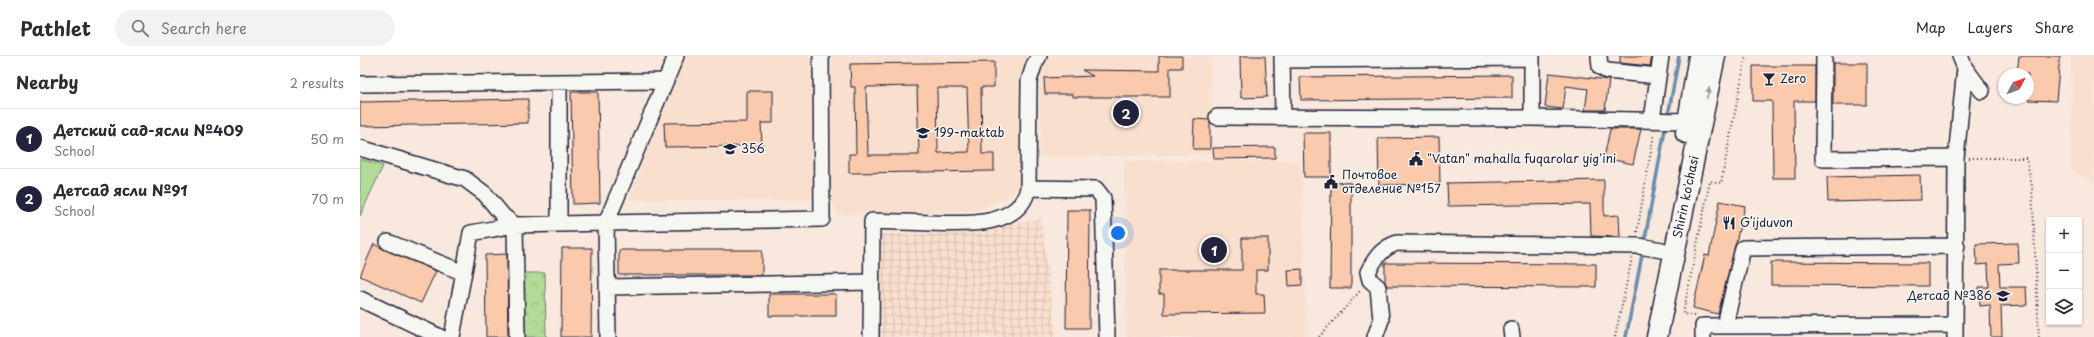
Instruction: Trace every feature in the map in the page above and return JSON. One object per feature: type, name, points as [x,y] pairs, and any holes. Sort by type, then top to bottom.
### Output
[{"type":"main road","name":"Shirin ko'chasi","points":[[1657,337],[1695,122],[1699,56]]},
{"type":"main road","name":"Shirin ko'chasi","points":[[1644,337],[1646,247],[1695,122],[1715,56]]},
{"type":"lane","points":[[608,337],[606,223],[676,56]]},
{"type":"lane","points":[[452,337],[471,233],[515,225],[822,219],[821,56]]},
{"type":"lane","points":[[871,337],[870,282],[872,221],[955,223],[985,222],[1012,212],[1026,198],[1028,188],[1029,81],[1034,65],[1039,56]]},
{"type":"lane","points":[[1599,56],[1600,66],[1607,71],[1658,76]]},
{"type":"lane","points":[[1654,120],[1661,56]]},
{"type":"lane","points":[[1824,56],[1824,159],[1956,158]]},
{"type":"lane","points":[[1283,117],[1282,58],[1532,57],[1532,118]]},
{"type":"lane","points":[[1703,337],[1702,326],[1725,325],[1955,331],[1957,246],[1956,158],[1962,62]]},
{"type":"lane","points":[[1962,62],[1982,91]]},
{"type":"lane","points":[[360,84],[665,81]]},
{"type":"lane","points":[[559,224],[560,82]]},
{"type":"lane","points":[[1217,118],[1532,118],[1695,122]]},
{"type":"lane","points":[[360,148],[465,179],[484,194],[503,216],[515,225]]},
{"type":"lane","points":[[1028,188],[1096,189],[1103,198],[1107,337]]},
{"type":"lane","points":[[515,225],[517,337]]},
{"type":"lane","points":[[388,242],[464,273]]},
{"type":"lane","points":[[1375,337],[1381,320],[1378,288],[1370,280],[1368,272],[1372,263],[1386,248],[1397,243],[1646,247]]},
{"type":"lane","points":[[1725,325],[1743,248],[1957,246]]},
{"type":"lane","points":[[607,287],[870,282]]},
{"type":"lane","points":[[360,298],[440,337]]},
{"type":"path","points":[[1694,323],[1696,316],[1683,314],[1710,181],[1721,183],[1746,56]]},
{"type":"path","points":[[1615,337],[1646,247],[1654,120]]},
{"type":"path","points":[[1956,158],[2026,158],[2032,186],[2039,337]]},
{"type":"path","points":[[1319,337],[1370,280]]},
{"type":"shaded area","name":"356","points":[[686,56],[811,56],[812,200],[629,200],[666,99]]},
{"type":"shaded area","name":"199-maktab","points":[[827,56],[1031,56],[1021,84],[1020,183],[1010,196],[975,211],[837,214],[825,186]]},
{"type":"shaded area","points":[[1047,56],[1210,56],[1212,154],[1041,157],[1039,72]]},
{"type":"shaded area","points":[[2071,56],[2094,56],[2094,183],[2072,170]]},
{"type":"shaded area","points":[[1300,161],[1307,337],[1126,337],[1124,162]]},
{"type":"shaded area","points":[[1041,219],[1056,337],[878,337],[878,234],[986,233],[1012,224]]},
{"type":"green space","points":[[360,159],[383,166],[360,216]]},
{"type":"green space","points":[[523,273],[545,273],[546,337],[525,337]]},
{"type":"building","points":[[1159,56],[1182,56],[1182,68],[1170,68],[1170,97],[1073,97],[1073,94],[1045,94],[1044,78],[1093,76],[1082,70],[1159,71]]},
{"type":"building","points":[[1240,56],[1265,56],[1267,97],[1241,98]]},
{"type":"building","points":[[1620,56],[1652,56],[1650,66],[1620,63]]},
{"type":"building","points":[[2019,56],[2060,56],[2056,101],[2034,100],[2034,68],[2018,68]]},
{"type":"building","points":[[994,62],[994,87],[981,87],[982,154],[994,154],[994,171],[849,173],[849,154],[856,154],[855,87],[851,87],[850,64]],"holes":[[[917,86],[919,155],[868,155],[866,87]],[[937,88],[967,88],[969,152],[938,153]]]},
{"type":"building","points":[[1833,63],[1867,63],[1867,105],[1833,105]]},
{"type":"building","points":[[1753,66],[1815,66],[1815,101],[1794,101],[1795,178],[1773,178],[1772,101],[1753,101]]},
{"type":"building","points":[[1549,73],[1609,80],[1605,110],[1585,110],[1588,89],[1566,86],[1563,109],[1545,107]]},
{"type":"building","points":[[1512,75],[1512,98],[1301,100],[1300,77]]},
{"type":"building","points":[[747,91],[773,91],[773,123],[761,123],[762,146],[665,147],[664,123],[747,122]]},
{"type":"building","points":[[571,92],[598,92],[600,203],[573,204]]},
{"type":"building","points":[[528,99],[528,123],[360,126],[360,102]]},
{"type":"building","points":[[1194,119],[1209,120],[1210,149],[1193,149]]},
{"type":"building","points":[[1610,129],[1641,129],[1633,164],[1604,158]]},
{"type":"building","points":[[1303,133],[1331,133],[1331,177],[1304,177]]},
{"type":"building","points":[[1439,137],[1440,184],[1379,185],[1378,138]]},
{"type":"building","points":[[1275,147],[1275,158],[1214,159],[1213,148]]},
{"type":"building","points":[[1920,175],[1921,200],[1828,202],[1827,177]]},
{"type":"building","points":[[1604,180],[1604,216],[1619,215],[1620,237],[1591,236],[1590,204],[1448,206],[1447,183]]},
{"type":"building","points":[[1331,182],[1351,183],[1351,288],[1330,288]]},
{"type":"building","points":[[1720,201],[1745,206],[1718,314],[1693,308],[1705,255],[1709,256]]},
{"type":"building","points":[[1067,210],[1090,210],[1089,328],[1066,328]]},
{"type":"building","points":[[1242,238],[1268,238],[1268,270],[1256,270],[1256,294],[1264,294],[1265,313],[1164,314],[1164,294],[1159,294],[1159,270],[1242,270]]},
{"type":"building","name":"Детсад №386","points":[[2018,243],[2019,263],[1999,264],[2000,287],[2026,287],[2027,305],[2001,306],[2002,337],[1991,337],[1990,305],[1980,306],[1979,287],[1989,287],[1988,264],[1977,265],[1976,244]]},
{"type":"building","points":[[374,244],[436,271],[421,303],[360,276]]},
{"type":"building","points":[[562,248],[592,248],[591,337],[561,337]]},
{"type":"building","points":[[619,250],[762,250],[762,275],[619,275]]},
{"type":"building","points":[[507,254],[508,337],[486,337],[485,255]]},
{"type":"building","points":[[1771,262],[1928,263],[1928,286],[1771,285]]},
{"type":"building","points":[[1385,263],[1596,264],[1596,287],[1387,286],[1385,282]]},
{"type":"building","points":[[1302,269],[1302,285],[1289,286],[1288,270]]},
{"type":"building","points":[[769,294],[836,294],[836,316],[769,316]]},
{"type":"waterway","points":[[1668,116],[1679,56]]},
{"type":"waterway","points":[[1644,244],[1666,124]]},
{"type":"waterway","points":[[1626,337],[1643,250]]},
{"type":"place","name":"Zero","points":[[1769,79]]},
{"type":"place","name":"Детсад ясли №91","points":[[1126,113]]},
{"type":"place","name":"199-maktab","points":[[923,133]]},
{"type":"place","name":"356","points":[[730,149]]},
{"type":"place","name":"\"Vatan\" mahalla fuqarolar yig'ini","points":[[1416,159]]},
{"type":"place","name":"Почтовое отделение №157","points":[[1331,182]]},
{"type":"place","name":"Gʻijduvon","points":[[1729,223]]},
{"type":"place","name":"Детский сад-ясли №409","points":[[1214,250]]},
{"type":"place","name":"Детсад №386","points":[[2003,296]]}]
